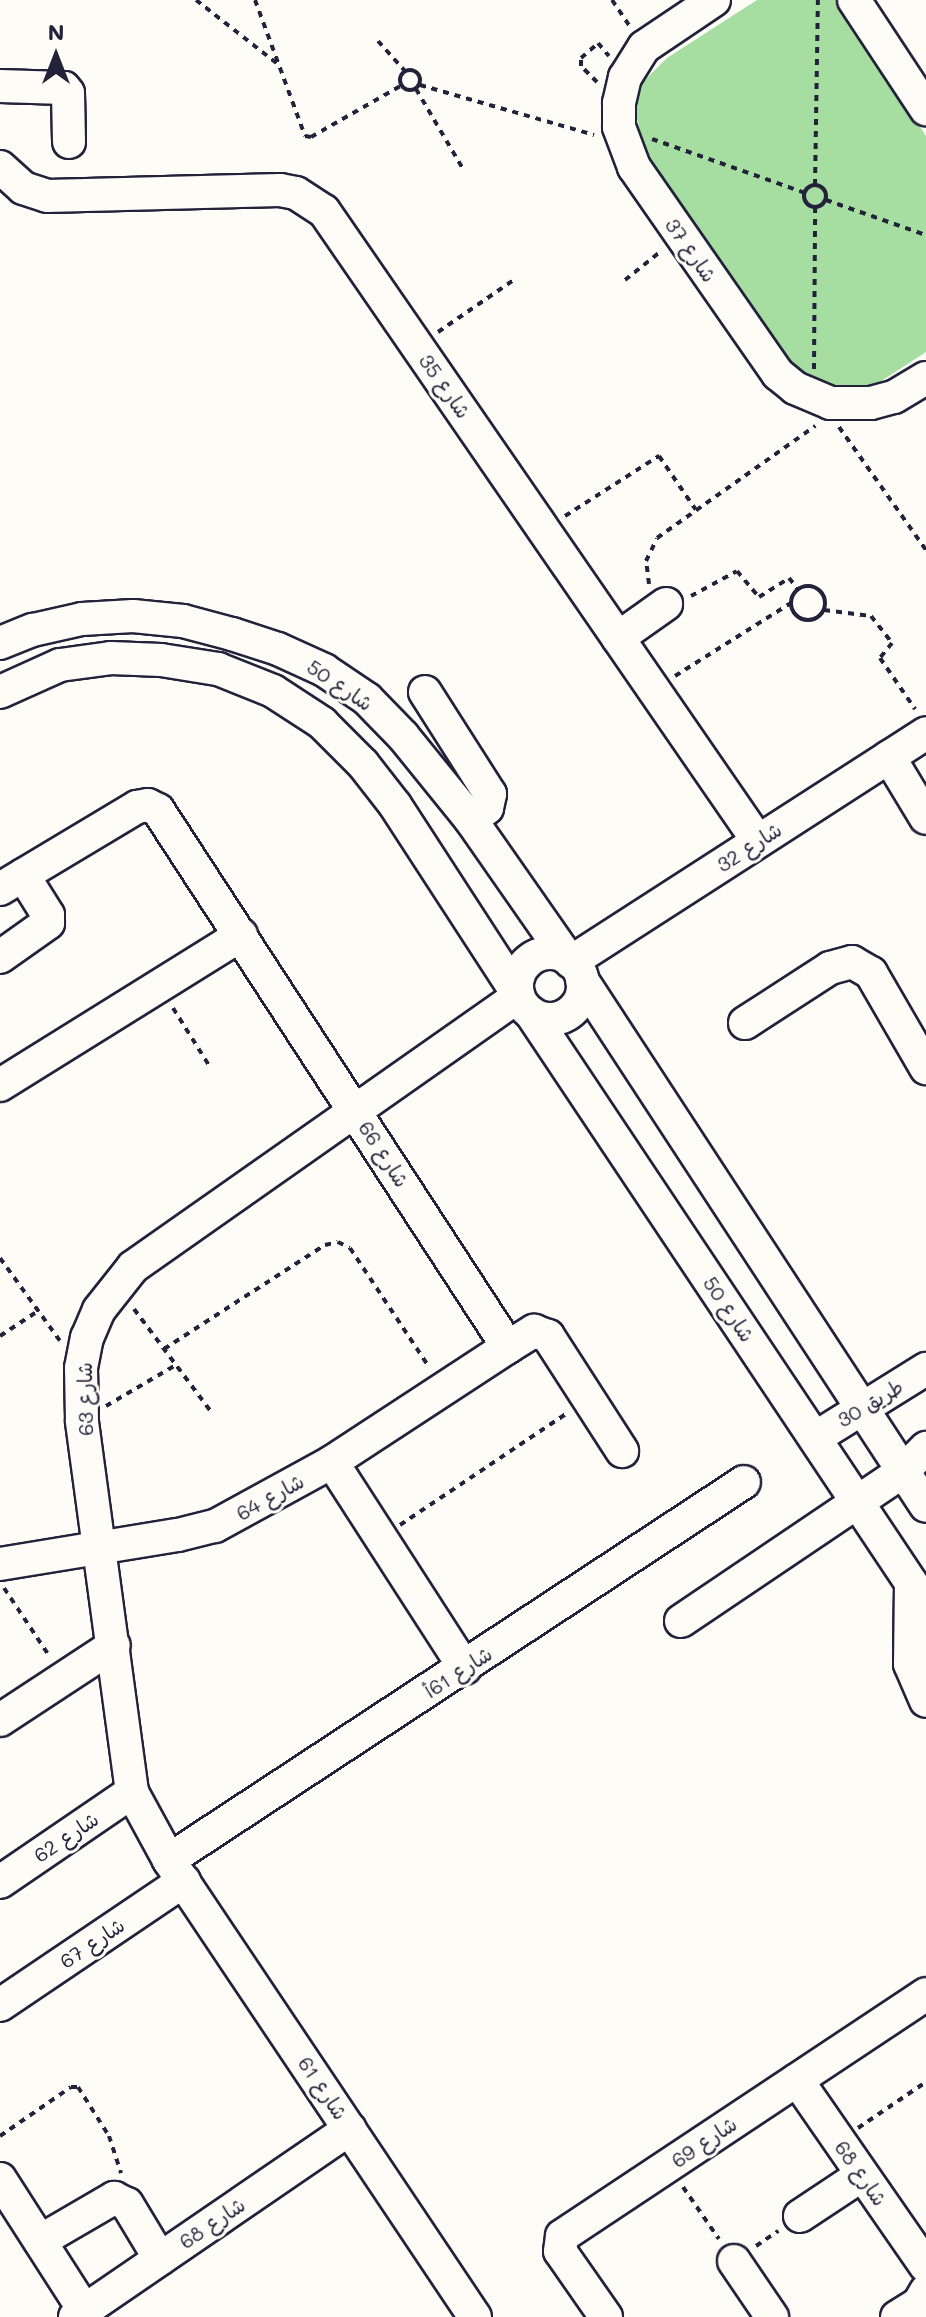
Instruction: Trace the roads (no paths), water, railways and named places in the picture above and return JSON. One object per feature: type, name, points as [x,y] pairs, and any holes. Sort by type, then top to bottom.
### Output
[{"type":"street","name":"شارع 37","points":[[714,0],[644,47],[633,61],[621,90],[621,135],[634,167],[778,374],[831,406],[894,397],[926,378]]},
{"type":"street","points":[[854,0],[926,109]]},
{"type":"street","points":[[0,86],[64,88],[68,93],[69,142]]},
{"type":"street","name":"شارع 35","points":[[0,167],[23,188],[47,196],[296,193],[324,211],[758,841]]},
{"type":"street","points":[[618,638],[666,604]]},
{"type":"street","name":"شارع 50","points":[[0,643],[33,630],[82,619],[133,616],[183,621],[278,649],[324,670],[367,699],[403,736],[471,820],[574,967],[926,1506]]},
{"type":"street","name":"شارع 50","points":[[0,692],[60,665],[111,658],[161,660],[218,669],[273,691],[322,723],[363,764],[395,805],[919,1594]]},
{"type":"street","points":[[425,692],[490,794],[487,808],[471,820]]},
{"type":"street","name":"شارع 32","points":[[574,967],[758,841],[889,757],[921,722]]},
{"type":"street","points":[[889,757],[926,818]]},
{"type":"street","name":"شارع 66","points":[[12,882],[137,807],[148,805],[158,810],[508,1347]]},
{"type":"street","points":[[0,957],[44,930],[48,923],[48,915],[12,882]]},
{"type":"street","points":[[0,1085],[241,935]]},
{"type":"street","points":[[549,953],[574,967],[580,998],[568,1013],[549,1019],[522,1000],[519,974],[531,959],[549,953]]},
{"type":"street","points":[[745,1023],[830,968],[852,962],[871,973],[926,1068]]},
{"type":"street","name":"شارع 63","points":[[177,1870],[132,1792],[82,1420],[81,1368],[87,1338],[99,1310],[133,1267],[356,1110],[522,1000]]},
{"type":"street","points":[[508,1347],[529,1332],[544,1333],[622,1451]]},
{"type":"street","name":"شارع 64","points":[[0,1564],[215,1526],[332,1462],[508,1347]]},
{"type":"street","name":"طريق 30","points":[[815,1438],[926,1369]]},
{"type":"street","points":[[681,1621],[903,1471],[926,1448]]},
{"type":"street","points":[[332,1462],[465,1668]]},
{"type":"street","name":"شارع 61أ","points":[[177,1870],[465,1668],[744,1482]]},
{"type":"street","points":[[919,1594],[910,1664],[926,1701]]},
{"type":"street","points":[[0,1720],[114,1645]]},
{"type":"street","name":"شارع 62","points":[[0,1882],[132,1792]]},
{"type":"street","name":"شارع 67","points":[[0,2005],[177,1870]]},
{"type":"street","name":"شارع 61","points":[[177,1870],[475,2317]]},
{"type":"street","name":"شارع 69","points":[[606,2317],[560,2251],[560,2239],[926,1994]]},
{"type":"street","name":"شارع 68","points":[[797,2080],[926,2271],[919,2303],[897,2317]]},
{"type":"street","name":"شارع 68","points":[[80,2314],[350,2129]]},
{"type":"street","points":[[800,2216],[862,2175]]},
{"type":"street","points":[[0,2179],[40,2241],[80,2314]]},
{"type":"street","points":[[40,2241],[105,2201],[119,2199],[127,2204],[160,2259]]},
{"type":"street","points":[[734,2261],[772,2317]]}]
